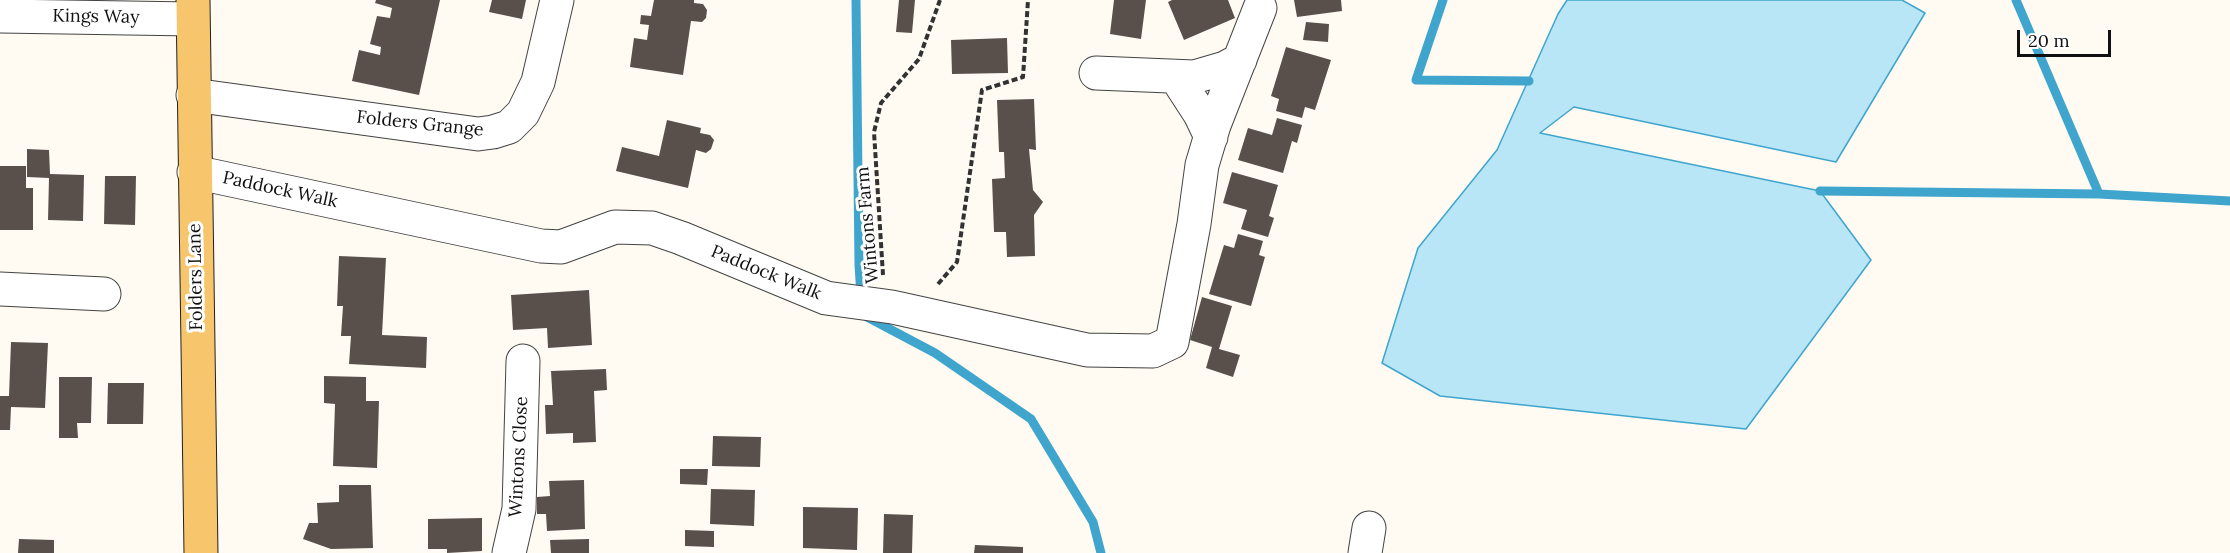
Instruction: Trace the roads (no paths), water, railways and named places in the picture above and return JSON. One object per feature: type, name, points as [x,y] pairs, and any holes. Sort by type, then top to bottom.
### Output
[{"type":"main road","name":"Folders Lane","points":[[192,9],[201,553]]},
{"type":"street","name":"Folders Grange","points":[[193,95],[478,134],[493,132],[509,127],[523,113],[538,82],[557,0]]},
{"type":"street","name":"Paddock Walk","points":[[194,172],[541,246],[561,247],[615,227],[652,228],[826,298],[870,304],[1087,350],[1153,351],[1173,342],[1202,165],[1260,8]]},
{"type":"street","name":"Kings Way","points":[[0,16],[192,9]]},
{"type":"street","points":[[1096,73],[1194,77],[1224,68],[1240,60]]},
{"type":"street","points":[[1176,77],[1200,114],[1211,137]]},
{"type":"street","points":[[0,289],[104,294]]},
{"type":"street","name":"Wintons Close","points":[[509,553],[519,509],[523,361]]},
{"type":"water","points":[[1567,0],[1902,0],[1925,13],[1836,162],[1574,107],[1540,133],[1820,191],[1871,260],[1746,429],[1440,396],[1382,363],[1418,248],[1497,150],[1558,14]]},
{"type":"waterway","points":[[856,0],[861,296]]},
{"type":"waterway","points":[[1443,0],[1416,80],[1529,81]]},
{"type":"waterway","points":[[2016,0],[2099,194]]},
{"type":"waterway","points":[[1820,191],[2099,194],[2230,201]]},
{"type":"waterway","points":[[867,317],[935,353],[1031,419],[1093,522],[1101,553]]}]
